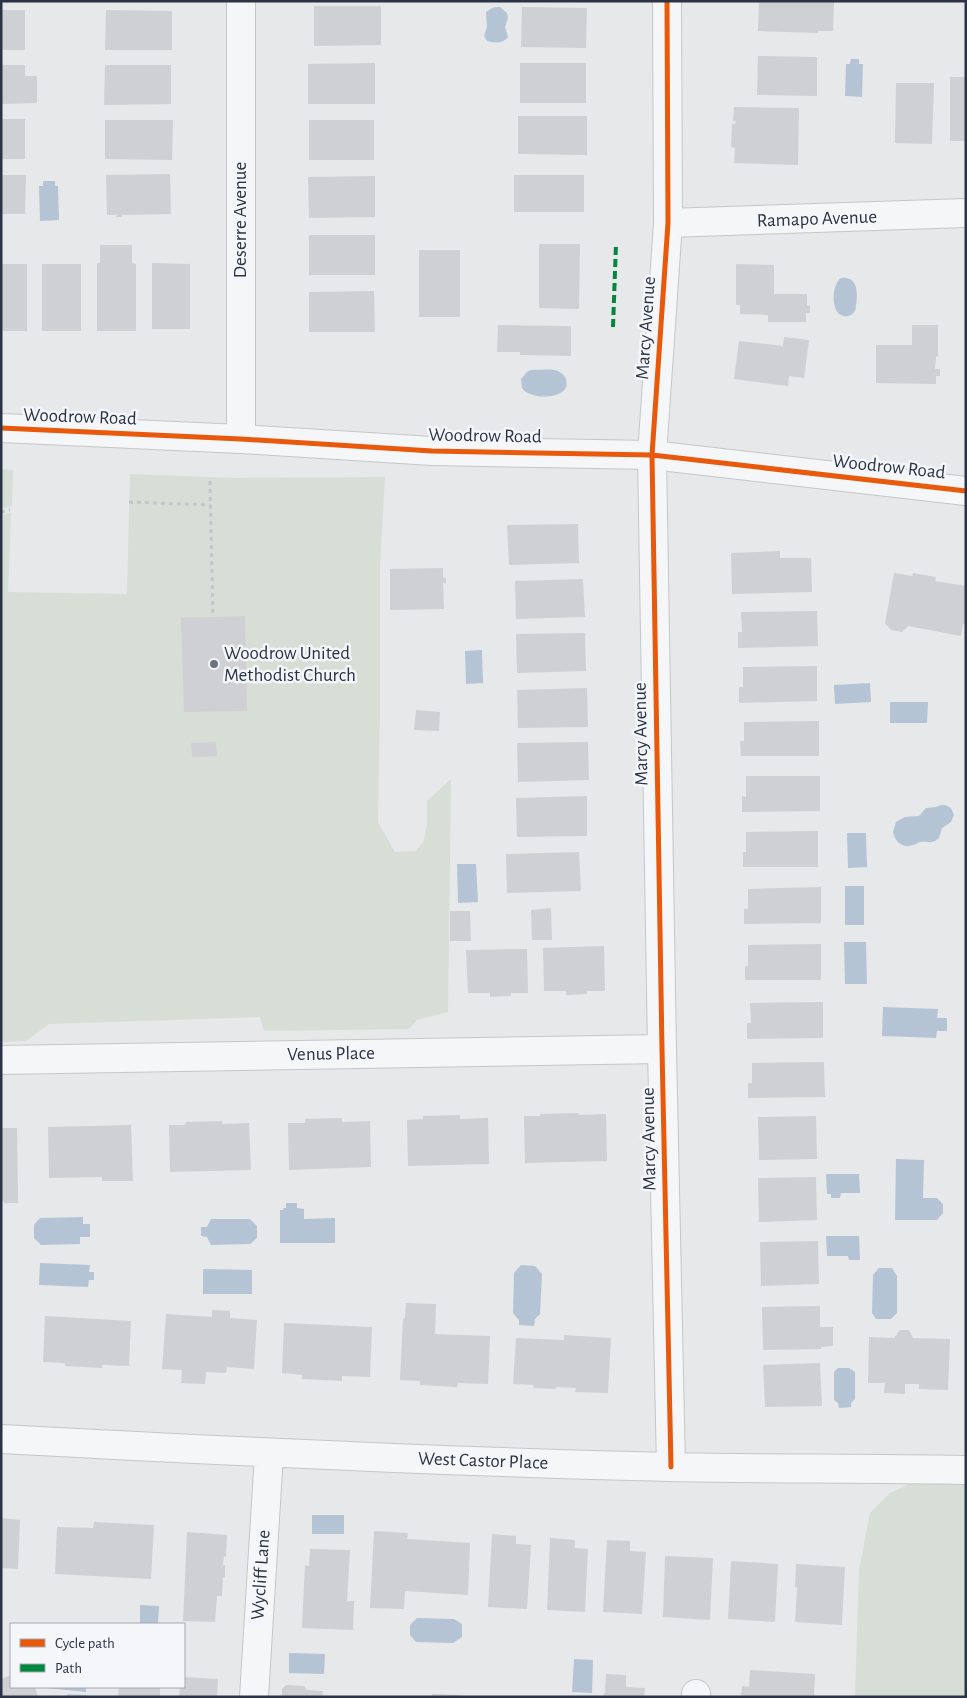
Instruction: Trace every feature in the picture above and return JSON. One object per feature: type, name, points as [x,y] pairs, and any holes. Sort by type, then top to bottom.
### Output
[{"type":"street","name":"Deserre Avenue","points":[[241,1],[241,438]]},
{"type":"street","name":"Marcy Avenue","points":[[667,1],[668,223],[652,455],[671,1467]]},
{"type":"street","name":"Ramapo Avenue","points":[[668,223],[966,213]]},
{"type":"street","name":"Woodrow Road","points":[[1,428],[241,438],[432,450],[652,455],[966,491]]},
{"type":"street","name":"Venus Place","points":[[1,1060],[662,1049]]},
{"type":"street","name":"West Castor Place","points":[[1,1439],[269,1454],[671,1467],[966,1470]]},
{"type":"street","name":"Wycliff Lane","points":[[254,1697],[269,1454]]},
{"type":"path","points":[[210,481],[212,617]]},
{"type":"path","points":[[129,502],[210,505]]},
{"type":"path","points":[[1,512],[10,510]]},
{"type":"shaded area","points":[[1,469],[13,470],[12,506],[1,509]]},
{"type":"shaded area","points":[[130,474],[235,478],[385,477],[380,567],[378,822],[395,852],[416,851],[424,841],[427,824],[427,801],[451,779],[448,1012],[417,1020],[409,1029],[264,1031],[260,1017],[49,1024],[26,1041],[1,1042],[1,515],[11,513],[8,592],[127,594]]},
{"type":"shaded area","points":[[916,1481],[966,1485],[966,1697],[855,1697],[859,1570],[870,1513],[890,1493]]},
{"type":"water","points":[[500,7],[507,13],[508,18],[505,27],[508,37],[501,42],[487,41],[484,36],[487,27],[486,12]]},
{"type":"water","points":[[851,59],[859,59],[859,64],[863,64],[862,97],[845,96],[846,64],[850,64]]},
{"type":"water","points":[[43,181],[55,181],[55,186],[58,186],[59,220],[40,221],[39,186],[43,186]]},
{"type":"water","points":[[841,278],[852,280],[856,288],[857,300],[855,311],[852,315],[848,316],[839,314],[834,301],[834,290]]},
{"type":"water","points":[[531,370],[555,370],[565,377],[567,384],[559,394],[551,396],[534,395],[522,388],[521,379]]},
{"type":"water","points":[[482,650],[483,683],[466,684],[465,651]]},
{"type":"water","points":[[870,683],[871,702],[835,704],[834,685]]},
{"type":"water","points":[[890,702],[928,702],[927,723],[890,723]]},
{"type":"water","points":[[941,805],[951,808],[954,815],[951,822],[942,828],[939,838],[931,842],[919,842],[909,846],[898,842],[893,832],[896,822],[905,817],[919,816],[926,808]]},
{"type":"water","points":[[847,833],[866,833],[867,867],[848,868]]},
{"type":"water","points":[[457,864],[476,864],[478,902],[458,903]]},
{"type":"water","points":[[845,886],[864,886],[864,925],[845,925]]},
{"type":"water","points":[[844,942],[866,942],[867,984],[845,984]]},
{"type":"water","points":[[883,1007],[938,1009],[937,1018],[947,1018],[947,1031],[937,1031],[936,1038],[882,1036]]},
{"type":"water","points":[[896,1159],[924,1160],[923,1198],[937,1198],[943,1204],[943,1213],[937,1220],[895,1220]]},
{"type":"water","points":[[826,1174],[859,1174],[860,1193],[841,1193],[840,1198],[831,1198],[831,1194],[827,1194]]},
{"type":"water","points":[[286,1203],[297,1203],[297,1208],[304,1209],[304,1219],[335,1218],[335,1243],[280,1243],[280,1210],[286,1208]]},
{"type":"water","points":[[83,1217],[83,1224],[90,1224],[90,1237],[80,1237],[80,1244],[41,1245],[34,1238],[34,1225],[40,1218]]},
{"type":"water","points":[[211,1219],[250,1219],[257,1226],[257,1238],[250,1244],[211,1245],[207,1237],[201,1236],[201,1227],[207,1227]]},
{"type":"water","points":[[826,1236],[859,1236],[860,1260],[849,1260],[848,1256],[827,1256]]},
{"type":"water","points":[[40,1263],[90,1265],[89,1272],[94,1272],[94,1280],[89,1280],[88,1287],[39,1285]]},
{"type":"water","points":[[521,1265],[535,1266],[542,1274],[540,1314],[535,1319],[534,1326],[519,1325],[519,1320],[513,1313],[514,1273]]},
{"type":"water","points":[[879,1268],[892,1268],[897,1276],[897,1313],[891,1319],[876,1319],[872,1313],[873,1275]]},
{"type":"water","points":[[203,1269],[252,1270],[252,1294],[203,1294]]},
{"type":"water","points":[[838,1368],[849,1368],[855,1372],[855,1399],[851,1403],[851,1407],[839,1408],[838,1403],[834,1400],[834,1372]]},
{"type":"water","points":[[312,1515],[344,1515],[344,1534],[312,1534]]},
{"type":"water","points":[[140,1605],[159,1606],[158,1623],[140,1623]]},
{"type":"water","points":[[417,1618],[454,1619],[462,1624],[462,1637],[453,1643],[416,1642],[410,1635],[410,1625]]},
{"type":"water","points":[[289,1653],[325,1654],[324,1674],[289,1673]]},
{"type":"water","points":[[574,1659],[593,1660],[592,1693],[572,1692]]},
{"type":"water","points":[[46,1688],[86,1688],[86,1692]]},
{"type":"building","points":[[759,1],[834,1],[833,31],[818,31],[818,33],[758,31]]},
{"type":"building","points":[[314,6],[381,6],[381,45],[314,46]]},
{"type":"building","points":[[522,7],[587,8],[586,48],[521,47]]},
{"type":"building","points":[[1,10],[25,10],[25,50],[1,50]]},
{"type":"building","points":[[106,10],[172,11],[172,50],[105,50]]},
{"type":"building","points":[[758,56],[817,57],[817,96],[757,95]]},
{"type":"building","points":[[375,63],[375,104],[308,104],[308,64]]},
{"type":"building","points":[[520,63],[586,63],[586,103],[520,103]]},
{"type":"building","points":[[1,65],[25,65],[25,76],[37,76],[37,103],[1,104]]},
{"type":"building","points":[[105,65],[171,65],[171,104],[104,105]]},
{"type":"building","points":[[950,77],[966,77],[966,141],[950,141]]},
{"type":"building","points":[[896,83],[934,83],[932,144],[895,143]]},
{"type":"building","points":[[734,107],[799,108],[798,165],[734,163],[735,148],[731,147],[732,124],[735,124],[736,121],[733,121]]},
{"type":"building","points":[[518,116],[587,116],[587,155],[518,154]]},
{"type":"building","points":[[1,119],[25,119],[25,159],[1,159]]},
{"type":"building","points":[[105,120],[173,120],[172,160],[105,159]]},
{"type":"building","points":[[309,120],[374,120],[374,160],[309,160]]},
{"type":"building","points":[[170,174],[171,214],[122,215],[122,217],[107,215],[106,175]]},
{"type":"building","points":[[1,175],[26,175],[25,214],[1,214]]},
{"type":"building","points":[[514,175],[584,175],[584,212],[514,212]]},
{"type":"building","points":[[375,176],[375,217],[309,218],[308,177]]},
{"type":"building","points":[[309,235],[375,235],[375,275],[309,275]]},
{"type":"building","points":[[539,244],[580,244],[579,309],[539,308]]},
{"type":"building","points":[[100,245],[132,245],[132,263],[136,264],[136,331],[97,331],[97,263],[100,263]]},
{"type":"building","points":[[419,250],[460,250],[460,317],[419,317]]},
{"type":"building","points":[[152,263],[190,264],[190,329],[152,329]]},
{"type":"building","points":[[1,264],[27,264],[27,331],[1,331]]},
{"type":"building","points":[[42,264],[81,264],[81,331],[42,331]]},
{"type":"building","points":[[736,264],[774,265],[774,294],[807,294],[807,305],[810,306],[810,313],[806,313],[806,322],[768,322],[768,315],[740,314],[740,305],[736,305]]},
{"type":"building","points":[[374,291],[375,332],[309,332],[309,292]]},
{"type":"building","points":[[498,325],[571,326],[571,356],[520,355],[520,352],[497,352]]},
{"type":"building","points":[[912,325],[938,325],[938,356],[936,357],[935,369],[940,369],[940,376],[936,376],[936,384],[876,383],[876,345],[912,345]]},
{"type":"building","points":[[784,337],[809,340],[804,378],[789,376],[788,386],[734,379],[739,341],[783,346]]},
{"type":"building","points":[[578,524],[579,563],[509,565],[507,525]]},
{"type":"building","points":[[780,551],[780,558],[811,558],[812,592],[732,594],[731,553]]},
{"type":"building","points":[[443,568],[443,577],[446,578],[446,583],[443,583],[444,609],[390,610],[390,569]]},
{"type":"building","points":[[894,573],[912,576],[913,573],[936,577],[935,581],[966,586],[966,624],[963,624],[961,636],[908,626],[902,632],[891,630],[885,623]]},
{"type":"building","points":[[583,579],[585,617],[516,619],[515,581]]},
{"type":"building","points":[[817,611],[818,646],[738,648],[738,632],[742,632],[741,612]]},
{"type":"building","name":"Woodrow United Methodist Church","points":[[245,616],[247,711],[184,712],[181,618]]},
{"type":"building","points":[[585,633],[586,671],[517,673],[516,634]]},
{"type":"building","points":[[817,666],[817,701],[739,703],[739,687],[743,687],[743,667]]},
{"type":"building","points":[[587,688],[588,727],[518,728],[517,690]]},
{"type":"building","points":[[416,710],[440,712],[439,731],[414,730]]},
{"type":"building","points":[[819,721],[819,756],[741,756],[740,741],[744,741],[744,722]]},
{"type":"building","points":[[216,742],[217,756],[192,757],[191,743]]},
{"type":"building","points":[[588,742],[589,780],[518,782],[517,743]]},
{"type":"building","points":[[746,776],[820,776],[820,811],[742,812],[742,796],[746,797]]},
{"type":"building","points":[[587,796],[587,836],[517,837],[516,798]]},
{"type":"building","points":[[818,831],[818,867],[743,867],[743,852],[746,852],[746,832]]},
{"type":"building","points":[[579,852],[581,891],[507,893],[506,854]]},
{"type":"building","points":[[821,887],[821,923],[744,924],[744,909],[748,909],[748,889]]},
{"type":"building","points":[[551,908],[552,940],[532,940],[531,910]]},
{"type":"building","points":[[450,911],[470,911],[471,941],[450,941]]},
{"type":"building","points":[[821,944],[821,980],[745,980],[745,966],[748,966],[748,945]]},
{"type":"building","points":[[604,946],[605,991],[587,991],[587,994],[566,995],[566,991],[544,991],[543,948]]},
{"type":"building","points":[[527,949],[528,993],[511,993],[511,996],[490,997],[490,993],[468,993],[466,950]]},
{"type":"building","points":[[823,1002],[823,1038],[747,1039],[747,1023],[751,1023],[750,1003]]},
{"type":"building","points":[[824,1062],[825,1097],[748,1098],[748,1083],[752,1083],[752,1063]]},
{"type":"building","points":[[578,1113],[579,1115],[606,1114],[607,1161],[525,1163],[524,1116]]},
{"type":"building","points":[[460,1115],[460,1119],[488,1118],[489,1164],[408,1166],[407,1120],[423,1119],[423,1116]]},
{"type":"building","points":[[816,1116],[817,1159],[759,1160],[758,1117]]},
{"type":"building","points":[[342,1118],[342,1122],[370,1121],[371,1167],[289,1170],[288,1123],[305,1123],[305,1119]]},
{"type":"building","points":[[222,1121],[222,1124],[249,1123],[251,1170],[170,1172],[169,1125],[185,1125],[186,1122]]},
{"type":"building","points":[[131,1125],[133,1181],[102,1181],[102,1177],[49,1178],[48,1127]]},
{"type":"building","points":[[1,1128],[17,1128],[18,1203],[4,1203],[4,1201],[1,1201]]},
{"type":"building","points":[[816,1177],[817,1220],[759,1222],[758,1178]]},
{"type":"building","points":[[818,1241],[819,1284],[761,1286],[760,1242]]},
{"type":"building","points":[[406,1303],[436,1304],[435,1334],[490,1336],[488,1384],[458,1383],[457,1387],[420,1385],[420,1381],[400,1380],[403,1318],[405,1318]]},
{"type":"building","points":[[820,1306],[820,1327],[833,1327],[833,1346],[821,1347],[821,1349],[763,1350],[762,1307]]},
{"type":"building","points":[[212,1310],[230,1311],[230,1318],[257,1320],[254,1369],[227,1367],[226,1373],[206,1372],[205,1384],[181,1383],[182,1370],[162,1369],[166,1314],[212,1317]]},
{"type":"building","points":[[45,1316],[131,1321],[129,1366],[102,1365],[102,1368],[65,1366],[65,1363],[43,1362]]},
{"type":"building","points":[[284,1323],[372,1327],[370,1377],[342,1376],[342,1381],[302,1379],[302,1375],[282,1373]]},
{"type":"building","points":[[900,1330],[909,1330],[913,1338],[950,1339],[948,1390],[919,1389],[919,1384],[905,1384],[905,1394],[884,1393],[885,1383],[868,1383],[869,1337],[894,1338]]},
{"type":"building","points":[[564,1335],[611,1338],[608,1393],[575,1392],[576,1388],[533,1388],[534,1385],[513,1384],[516,1338],[564,1340]]},
{"type":"building","points":[[820,1363],[822,1406],[765,1407],[763,1365]]},
{"type":"building","points":[[1,1518],[20,1520],[18,1569],[1,1568]]},
{"type":"building","points":[[94,1522],[154,1525],[151,1579],[55,1574],[57,1527],[93,1528]]},
{"type":"building","points":[[374,1531],[408,1533],[407,1539],[470,1543],[468,1595],[405,1591],[404,1609],[370,1608]]},
{"type":"building","points":[[187,1532],[227,1535],[226,1557],[224,1556],[223,1565],[225,1565],[225,1578],[223,1577],[222,1596],[217,1596],[215,1622],[183,1621]]},
{"type":"building","points":[[492,1534],[516,1536],[516,1544],[531,1545],[527,1609],[488,1607]]},
{"type":"building","points":[[550,1538],[575,1540],[575,1548],[588,1549],[585,1612],[547,1610]]},
{"type":"building","points":[[607,1540],[630,1541],[630,1551],[646,1552],[642,1614],[603,1612]]},
{"type":"building","points":[[310,1549],[350,1550],[347,1601],[354,1601],[353,1630],[302,1628],[305,1565],[309,1566]]},
{"type":"building","points":[[665,1556],[713,1558],[710,1620],[663,1617]]},
{"type":"building","points":[[731,1561],[778,1564],[775,1622],[728,1619]]},
{"type":"building","points":[[796,1564],[845,1567],[842,1625],[795,1622]]},
{"type":"building","points":[[750,1670],[815,1674],[814,1697],[741,1697],[742,1686],[749,1687]]},
{"type":"building","points":[[606,1674],[626,1675],[626,1687],[645,1688],[644,1697],[603,1697]]},
{"type":"building","points":[[10,1675],[10,1688],[35,1688],[38,1697],[1,1697],[1,1679]]},
{"type":"building","points":[[185,1677],[218,1679],[217,1697],[179,1697],[180,1688],[185,1688]]},
{"type":"building","points":[[286,1685],[304,1686],[307,1690],[323,1691],[322,1697],[282,1697],[282,1689]]},
{"type":"building","points":[[119,1688],[160,1688],[160,1697],[118,1697]]},
{"type":"building","points":[[67,1694],[86,1695],[86,1697],[67,1697]]},
{"type":"building","points":[[432,1694],[461,1695],[461,1697],[432,1697]]},
{"type":"marked path","points":[[613,327],[616,244]]},
{"type":"cycle path","points":[[667,1],[668,223],[652,455],[671,1467]]},
{"type":"cycle path","points":[[1,428],[241,439],[432,451],[652,455],[966,491]]},
{"type":"place","name":"Woodrow United Methodist Church","points":[[214,664]]}]
